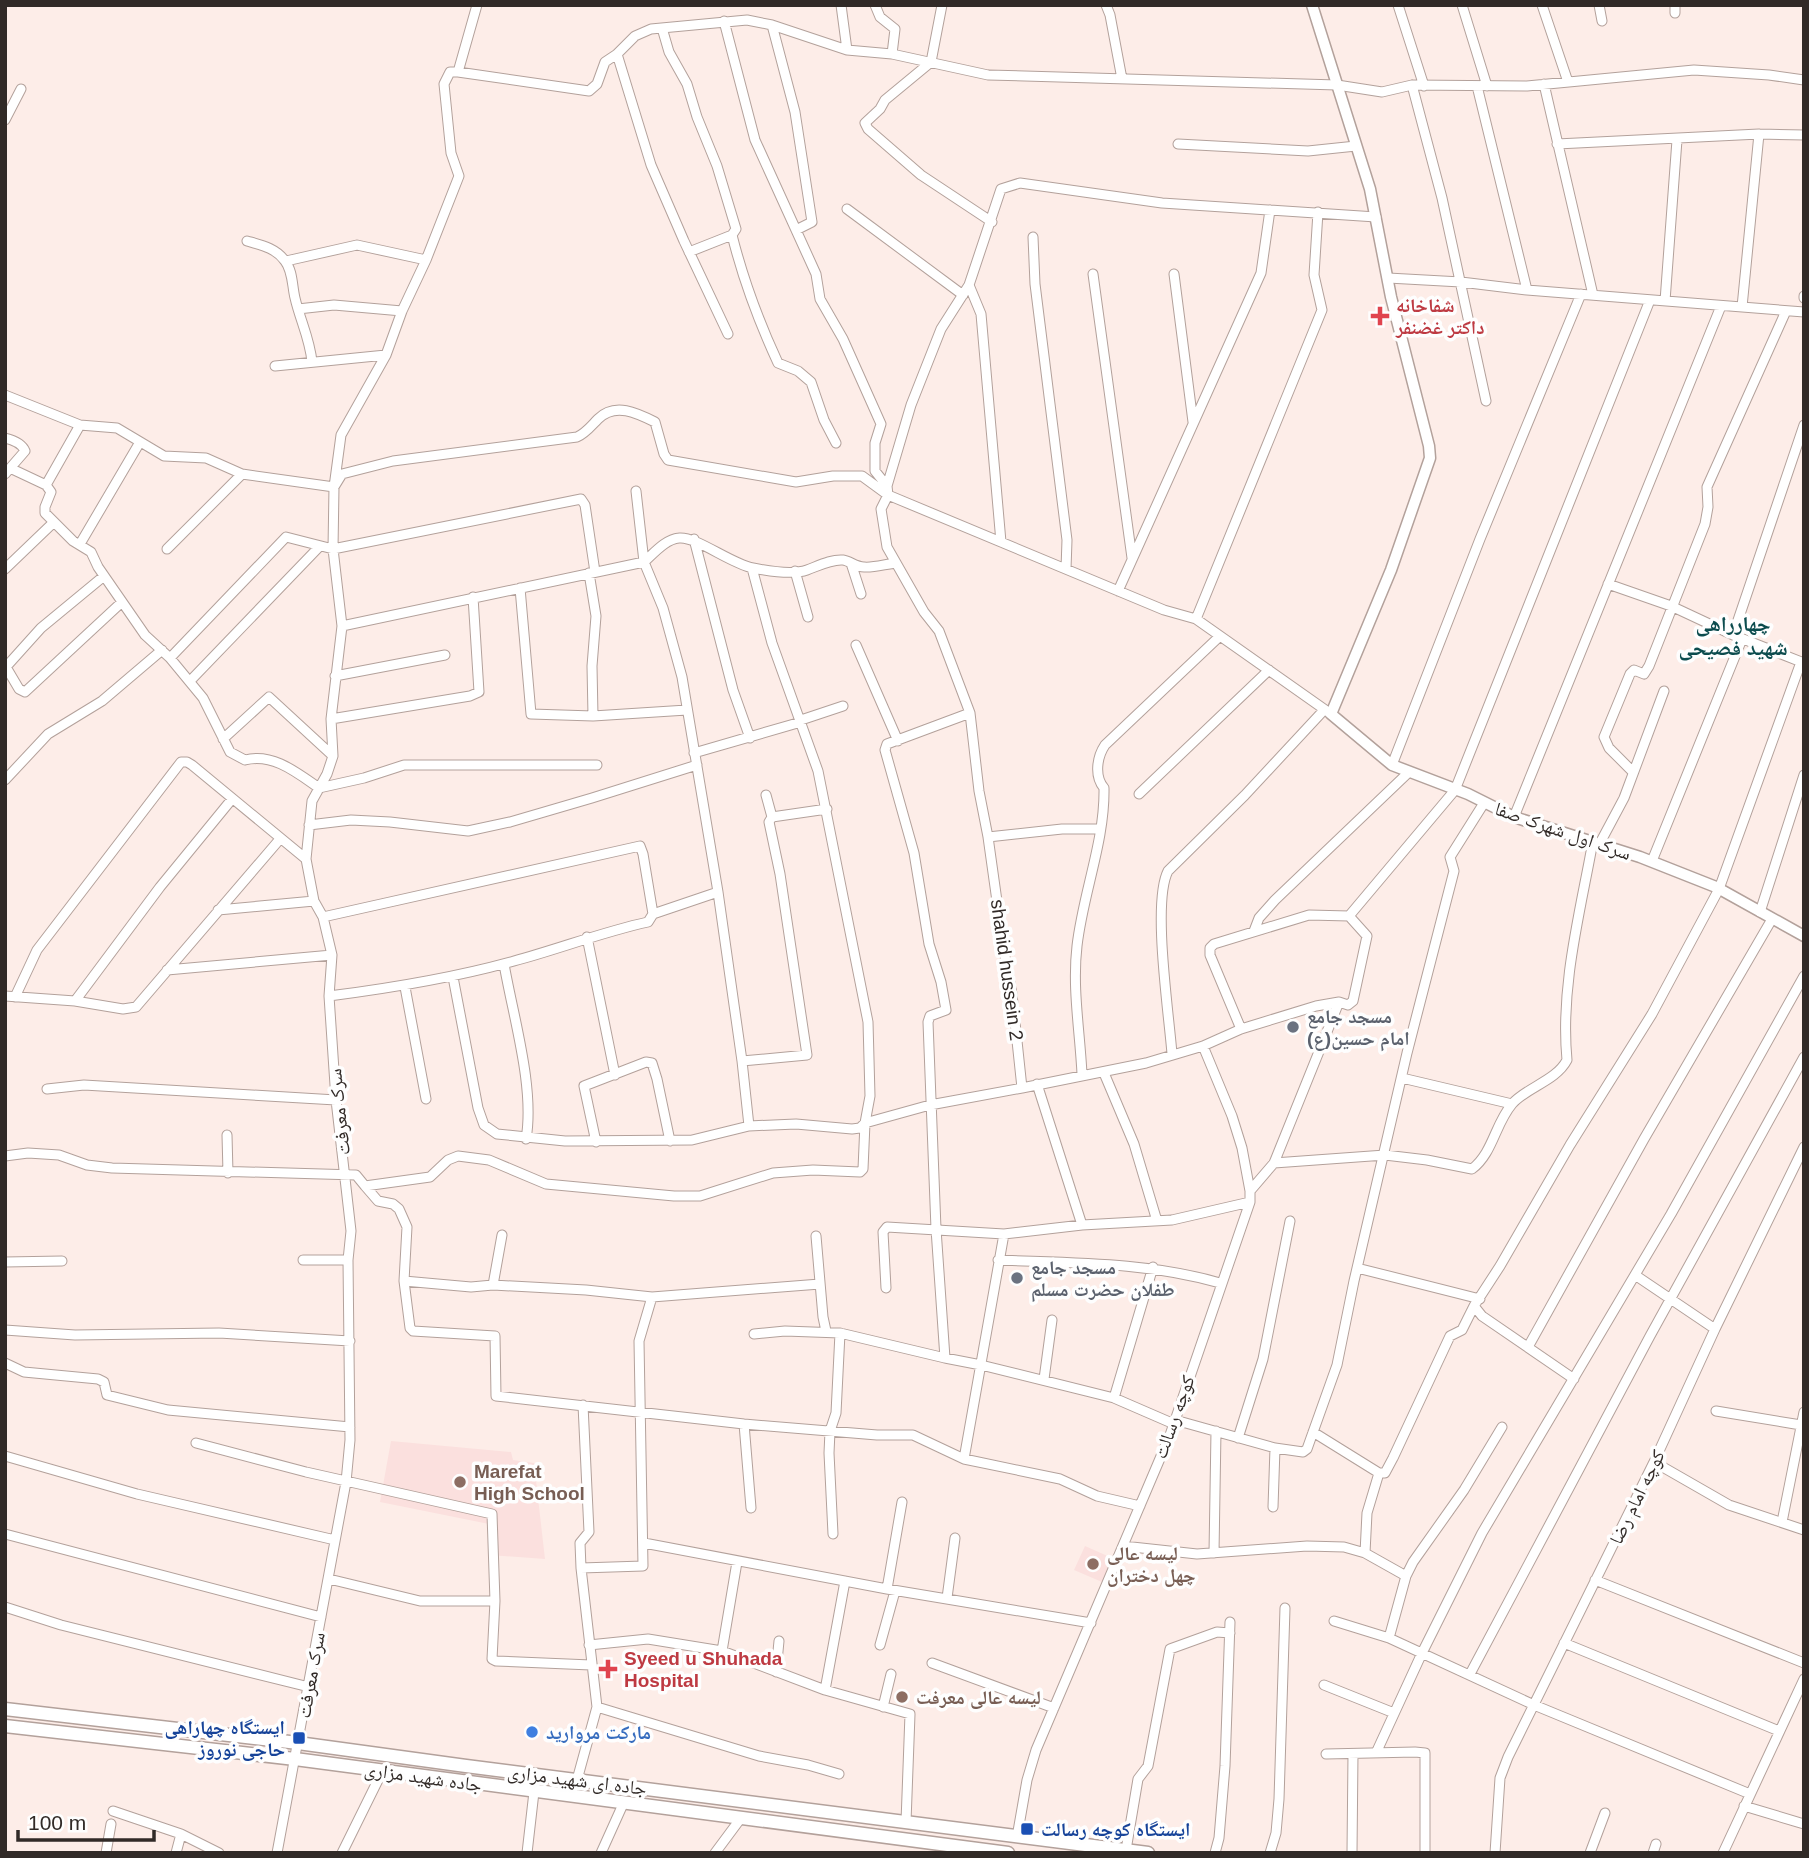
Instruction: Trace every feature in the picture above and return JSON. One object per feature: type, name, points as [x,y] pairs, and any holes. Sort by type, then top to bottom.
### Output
[{"type":"main road","name":"جاده ای شهید مزاری","points":[[5,1709],[298,1743],[1148,1853]]},
{"type":"main road","name":"جاده شهید مزاری","points":[[5,1726],[295,1759],[1008,1853]]},
{"type":"street","points":[[477,5],[458,72],[589,91],[597,84],[605,62],[635,36],[651,29],[747,20],[772,25],[846,50],[892,54],[988,75],[1337,85],[1382,92],[1412,85],[1544,84],[1694,70],[1804,80]]},
{"type":"street","points":[[841,5],[846,50]]},
{"type":"street","points":[[875,5],[880,17],[895,29],[892,54]]},
{"type":"street","points":[[942,5],[931,62],[885,100],[880,109],[865,123],[868,129],[921,175],[992,222]]},
{"type":"street","points":[[1106,5],[1122,79]]},
{"type":"street","points":[[1172,1054],[1161,918],[1162,882],[1168,871],[1328,712],[1386,582],[1430,458],[1370,188],[1312,5]]},
{"type":"street","points":[[1398,5],[1424,86]]},
{"type":"street","points":[[1462,5],[1483,86],[1527,290]]},
{"type":"street","points":[[1542,5],[1568,82]]},
{"type":"street","points":[[1599,5],[1602,20]]},
{"type":"street","points":[[724,21],[755,140],[816,274],[820,299],[843,339],[881,424],[875,443],[875,471],[887,490]]},
{"type":"street","points":[[772,25],[794,112],[812,222],[796,230]]},
{"type":"street","points":[[662,28],[668,52],[687,84],[737,229],[732,235],[690,252]]},
{"type":"street","points":[[617,54],[651,164],[728,334]]},
{"type":"street","name":"سرک معرفت","points":[[277,1853],[346,1482],[350,1427],[348,1260],[351,1231],[336,1100],[329,996],[332,955],[323,917],[314,901],[306,859],[312,801],[333,756],[331,719],[342,626],[333,549],[334,487],[341,435],[386,355],[459,176],[451,153],[444,84],[450,72],[458,72]]},
{"type":"street","points":[[1544,84],[1593,295]]},
{"type":"street","points":[[1412,85],[1442,198],[1486,401]]},
{"type":"street","points":[[5,120],[21,89]]},
{"type":"street","points":[[1557,144],[1759,134],[1804,135]]},
{"type":"street","points":[[1742,307],[1759,134]]},
{"type":"street","points":[[1665,301],[1677,140]]},
{"type":"street","points":[[1178,144],[1308,151],[1356,146]]},
{"type":"street","name":"shahid hussein 2","points":[[1022,1088],[1012,994],[979,791],[970,713],[939,631],[924,612],[887,547],[881,509],[911,405],[941,329],[969,285],[1001,189],[1020,183],[1162,203],[1270,210]]},
{"type":"street","points":[[847,209],[963,295]]},
{"type":"street","points":[[1118,591],[1261,274],[1270,210],[1376,217]]},
{"type":"street","points":[[1196,619],[1322,310],[1314,275],[1318,212]]},
{"type":"street","points":[[732,235],[741,269],[779,363],[798,371],[811,382],[824,420],[836,443]]},
{"type":"street","points":[[1033,237],[1035,284],[1067,540],[1066,569]]},
{"type":"street","points":[[247,241],[270,248],[286,261],[308,337],[312,362]]},
{"type":"street","points":[[286,261],[357,245],[426,260]]},
{"type":"street","points":[[1093,274],[1132,560]]},
{"type":"street","points":[[1174,274],[1193,424]]},
{"type":"street","points":[[1388,278],[1461,282],[1804,313]]},
{"type":"street","points":[[969,285],[981,314],[1001,542]]},
{"type":"street","points":[[1392,765],[1480,539],[1581,294]]},
{"type":"street","points":[[1349,916],[1455,790],[1650,300]]},
{"type":"street","points":[[298,309],[334,305],[402,311]]},
{"type":"street","points":[[1514,817],[1721,306]]},
{"type":"street","points":[[1633,772],[1609,748],[1604,737],[1630,674],[1634,670],[1644,674],[1649,666],[1705,524],[1707,488],[1786,311]]},
{"type":"street","points":[[275,366],[386,355]]},
{"type":"street","points":[[5,395],[80,425],[117,428],[164,456],[205,458],[242,474],[334,487],[342,474],[393,461],[577,437],[584,434],[601,416],[614,410],[633,411],[655,422],[668,460],[796,482],[833,476],[862,476],[1001,542],[1164,610],[1196,619],[1328,712]]},
{"type":"street","points":[[46,485],[80,425]]},
{"type":"street","points":[[1652,861],[1738,637],[1804,425]]},
{"type":"street","points":[[5,438],[13,439],[24,447],[25,451],[9,471],[46,485],[51,492],[45,507],[46,513],[72,541],[91,552],[97,567],[145,635],[170,658],[203,698],[230,752],[245,760],[271,758],[319,788],[364,778],[404,765],[597,765]]},
{"type":"street","points":[[80,544],[140,442]]},
{"type":"street","points":[[167,549],[242,474]]},
{"type":"street","points":[[636,491],[644,562],[663,608],[676,653],[695,753],[718,892],[749,1126]]},
{"type":"street","points":[[170,658],[286,537],[333,549],[581,499],[585,505],[596,616],[592,666],[593,716]]},
{"type":"street","points":[[5,569],[54,522]]},
{"type":"street","points":[[342,626],[644,562],[662,545],[678,538],[694,539],[711,551],[752,568],[795,571],[841,560],[863,567],[896,563]]},
{"type":"street","points":[[694,539],[733,690],[750,738]]},
{"type":"street","points":[[190,681],[319,547]]},
{"type":"street","points":[[851,563],[861,594]]},
{"type":"street","points":[[365,1186],[430,1177],[448,1160],[458,1156],[489,1160],[546,1184],[674,1196],[700,1196],[773,1173],[813,1170],[860,1172],[863,1169],[870,1096],[867,1022],[818,771],[772,643],[752,568]]},
{"type":"street","points":[[795,571],[808,617]]},
{"type":"street","points":[[104,576],[41,628],[6,668],[19,689],[25,692],[122,602]]},
{"type":"street","points":[[1313,1432],[1379,1473],[1385,1473],[1450,1336],[1462,1330],[1570,1145],[1652,1014],[1719,889],[1803,662],[1738,637],[1671,606],[1608,584]]},
{"type":"street","points":[[520,588],[531,715],[593,716],[687,709]]},
{"type":"street","points":[[331,719],[470,696],[479,692],[473,597]]},
{"type":"street","points":[[1082,1074],[1074,970],[1081,915],[1104,808],[1104,788],[1099,782],[1100,753],[1157,693],[1220,636]]},
{"type":"street","points":[[856,645],[898,741]]},
{"type":"street","points":[[5,780],[48,734],[102,701],[162,650]]},
{"type":"street","points":[[335,676],[445,655]]},
{"type":"street","points":[[1139,794],[1269,670]]},
{"type":"street","points":[[1274,1163],[1385,1155],[1472,1169],[1481,1162],[1512,1104],[1560,1069],[1567,1060],[1565,1028],[1568,980],[1597,842],[1624,798],[1664,691]]},
{"type":"street","points":[[223,739],[269,697],[333,756]]},
{"type":"street","points":[[695,753],[750,738],[843,706]]},
{"type":"street","name":"سرک اول شهرک صفا","points":[[1328,712],[1392,765],[1514,817],[1652,861],[1719,889],[1804,936]]},
{"type":"street","points":[[945,1358],[936,1229],[928,1022],[930,1016],[946,1010],[941,982],[929,944],[914,853],[885,750],[887,744],[970,713]]},
{"type":"street","points":[[280,839],[136,1007],[122,1009],[75,1001],[10,996],[37,950],[181,762],[192,765],[306,859]]},
{"type":"street","points":[[309,825],[351,820],[390,821],[468,831],[510,822],[697,765]]},
{"type":"street","points":[[1254,931],[1259,918],[1275,900],[1409,772]]},
{"type":"street","points":[[1760,912],[1804,775]]},
{"type":"street","points":[[742,1061],[803,1057],[808,1051],[769,822],[772,817],[766,795]]},
{"type":"street","points":[[75,1001],[160,887],[232,799]]},
{"type":"street","points":[[754,1334],[785,1331],[839,1333],[1044,1380],[1114,1398],[1175,1422],[1275,1448],[1303,1452],[1307,1449],[1337,1365],[1402,1078],[1454,872],[1450,858],[1484,803]]},
{"type":"street","points":[[772,817],[827,808]]},
{"type":"street","points":[[988,837],[1062,829],[1100,829]]},
{"type":"street","points":[[323,917],[640,846],[653,914]]},
{"type":"street","points":[[329,996],[405,987],[504,964],[587,937],[648,922],[653,914],[718,892]]},
{"type":"street","points":[[218,910],[314,901]]},
{"type":"street","points":[[453,977],[478,1108],[484,1125],[497,1134],[526,1139],[670,1141],[720,1134],[749,1126],[796,1124],[852,1129],[930,1105],[1082,1074],[1104,1073],[1203,1046],[1241,1029],[1316,1006],[1339,1002],[1348,1005],[1353,1000],[1367,936],[1349,916],[1309,915],[1214,944],[1210,948],[1210,955],[1241,1029]]},
{"type":"street","points":[[1528,1347],[1644,1139],[1772,919]]},
{"type":"street","points":[[587,937],[615,1075]]},
{"type":"street","points":[[167,970],[332,955]]},
{"type":"street","points":[[504,964],[528,1099],[526,1139]]},
{"type":"street","points":[[1376,1753],[1482,1533],[1635,1275],[1804,976]]},
{"type":"street","points":[[405,987],[426,1099]]},
{"type":"street","points":[[1250,1191],[1274,1163],[1339,1002]]},
{"type":"street","name":"کوچه رسالت","points":[[1017,1837],[1032,1763],[1175,1422],[1220,1283],[1250,1202],[1242,1148],[1203,1046]]},
{"type":"street","points":[[1470,1674],[1670,1300],[1804,1057]]},
{"type":"street","points":[[596,1142],[584,1086],[646,1062],[652,1063],[657,1079],[670,1141]]},
{"type":"street","points":[[1104,1073],[1133,1144],[1157,1221]]},
{"type":"street","points":[[1402,1078],[1512,1104]]},
{"type":"street","points":[[1038,1084],[1082,1225]]},
{"type":"street","points":[[47,1089],[85,1086],[336,1100]]},
{"type":"street","points":[[228,1135],[228,1173]]},
{"type":"street","name":"کوچه امام رضا","points":[[1495,1853],[1500,1778],[1804,1147]]},
{"type":"street","points":[[5,1156],[28,1153],[60,1155],[87,1164],[113,1168],[356,1175],[379,1201],[393,1204],[399,1209],[407,1227],[404,1281],[410,1328],[413,1331],[495,1336],[496,1396],[641,1414],[877,1435],[913,1435],[964,1459],[1059,1479],[1097,1496],[1140,1506]]},
{"type":"street","points":[[886,1288],[884,1229],[936,1229],[1004,1234],[1082,1225],[1172,1220],[1250,1202]]},
{"type":"street","points":[[1238,1438],[1263,1359],[1290,1221]]},
{"type":"street","points":[[964,1459],[1004,1234]]},
{"type":"street","points":[[493,1285],[502,1235]]},
{"type":"street","points":[[816,1236],[826,1331]]},
{"type":"street","points":[[303,1259],[348,1260]]},
{"type":"street","points":[[998,1260],[1153,1267],[1220,1283]]},
{"type":"street","points":[[5,1262],[62,1261]]},
{"type":"street","points":[[1114,1398],[1153,1267]]},
{"type":"street","points":[[1357,1268],[1477,1302]]},
{"type":"street","points":[[1635,1275],[1715,1329]]},
{"type":"street","points":[[404,1281],[471,1287],[493,1285],[586,1290],[652,1297],[820,1284]]},
{"type":"street","points":[[581,1568],[643,1566],[639,1341],[652,1297]]},
{"type":"street","points":[[1477,1302],[1482,1316],[1574,1379]]},
{"type":"street","points":[[1044,1380],[1052,1320]]},
{"type":"street","points":[[5,1330],[75,1335],[219,1333],[350,1341]]},
{"type":"street","points":[[834,1534],[829,1453],[830,1431],[836,1413],[839,1333]]},
{"type":"street","points":[[5,1363],[24,1371],[98,1379],[104,1382],[107,1395],[168,1410],[350,1427]]},
{"type":"street","points":[[577,1780],[597,1707],[581,1568],[580,1543],[589,1532],[583,1405]]},
{"type":"street","points":[[1716,1411],[1801,1425]]},
{"type":"street","points":[[1782,1522],[1804,1412]]},
{"type":"street","points":[[744,1423],[751,1507]]},
{"type":"street","points":[[1390,1638],[1406,1576],[1502,1427]]},
{"type":"street","points":[[1214,1553],[1216,1432]]},
{"type":"street","points":[[196,1443],[346,1482],[492,1514],[494,1660],[591,1665]]},
{"type":"street","points":[[1273,1507],[1275,1448]]},
{"type":"street","points":[[5,1456],[137,1494],[335,1540]]},
{"type":"street","points":[[1654,1462],[1729,1505],[1804,1530]]},
{"type":"street","points":[[1365,1553],[1367,1513],[1379,1473]]},
{"type":"street","points":[[880,1645],[891,1590],[902,1502]]},
{"type":"street","points":[[5,1534],[321,1617]]},
{"type":"street","points":[[947,1598],[955,1538]]},
{"type":"street","points":[[644,1543],[891,1590],[1091,1623]]},
{"type":"street","points":[[1123,1546],[1197,1553],[1307,1546],[1344,1547],[1365,1553],[1406,1576]]},
{"type":"street","points":[[722,1651],[737,1562]]},
{"type":"street","points":[[329,1579],[420,1601],[495,1601]]},
{"type":"street","points":[[1595,1580],[1804,1663]]},
{"type":"street","points":[[825,1690],[845,1581]]},
{"type":"street","points":[[5,1607],[61,1625],[309,1687]]},
{"type":"street","points":[[1270,1853],[1276,1833],[1279,1799],[1285,1608]]},
{"type":"street","points":[[1214,1853],[1219,1838],[1225,1766],[1230,1622]]},
{"type":"street","points":[[1334,1622],[1390,1638],[1534,1704],[1750,1794]]},
{"type":"street","points":[[1126,1850],[1138,1779],[1148,1766],[1170,1649],[1217,1632],[1230,1633]]},
{"type":"street","points":[[589,1645],[648,1639],[722,1651],[825,1690],[907,1712],[911,1717],[906,1822]]},
{"type":"street","points":[[776,1672],[779,1641]]},
{"type":"street","points":[[1564,1643],[1779,1731]]},
{"type":"street","points":[[932,1663],[1054,1708]]},
{"type":"street","points":[[883,1707],[891,1674]]},
{"type":"street","points":[[1723,1853],[1804,1679]]},
{"type":"street","points":[[1324,1685],[1394,1713]]},
{"type":"street","points":[[1791,1703],[1804,1705]]},
{"type":"street","points":[[597,1707],[759,1755],[839,1774]]},
{"type":"street","points":[[1326,1755],[1425,1753],[1425,1853]]},
{"type":"street","points":[[1352,1853],[1353,1754]]},
{"type":"street","points":[[342,1853],[382,1772]]},
{"type":"street","points":[[527,1853],[534,1792]]},
{"type":"street","points":[[601,1853],[624,1802]]},
{"type":"street","points":[[1744,1806],[1804,1824]]},
{"type":"street","points":[[113,1811],[181,1834],[219,1853]]},
{"type":"street","points":[[1590,1853],[1605,1812]]},
{"type":"street","points":[[715,1853],[741,1818]]},
{"type":"street","points":[[106,1853],[111,1824]]},
{"type":"street","points":[[176,1853],[181,1834]]},
{"type":"shaded area","name":"Marefat High School","points":[[391,1441],[511,1452],[513,1460],[534,1463],[545,1559],[489,1555],[489,1524],[380,1502]]},
{"type":"shaded area","name":"لیسه عالی چهل دختران","points":[[1085,1546],[1112,1558],[1102,1582],[1074,1570]]},
{"type":"place","name":"شفاخانه داکتر غضنفر","points":[[1380,316]]},
{"type":"place","name":"مسجد جامع امام حسین(ع)","points":[[1293,1027]]},
{"type":"place","name":"مسجد جامع طفلان حضرت مسلم","points":[[1017,1278]]},
{"type":"place","name":"Marefat High School","points":[[460,1482]]},
{"type":"place","name":"لیسه عالی چهل دختران","points":[[1093,1564]]},
{"type":"place","name":"Syeed u Shuhada Hospital","points":[[608,1669]]},
{"type":"place","name":"لیسه عالی معرفت","points":[[902,1697]]},
{"type":"place","name":"مارکت مروارید","points":[[532,1732]]},
{"type":"place","name":"ایستگاه چهاراهی حاجی نوروز","points":[[299,1738]]},
{"type":"place","name":"ایستگاه کوچه رسالت","points":[[1027,1829]]},
{"type":"district","name":"چهارراهی شهید فصیحی","points":[[1733,635]]}]
